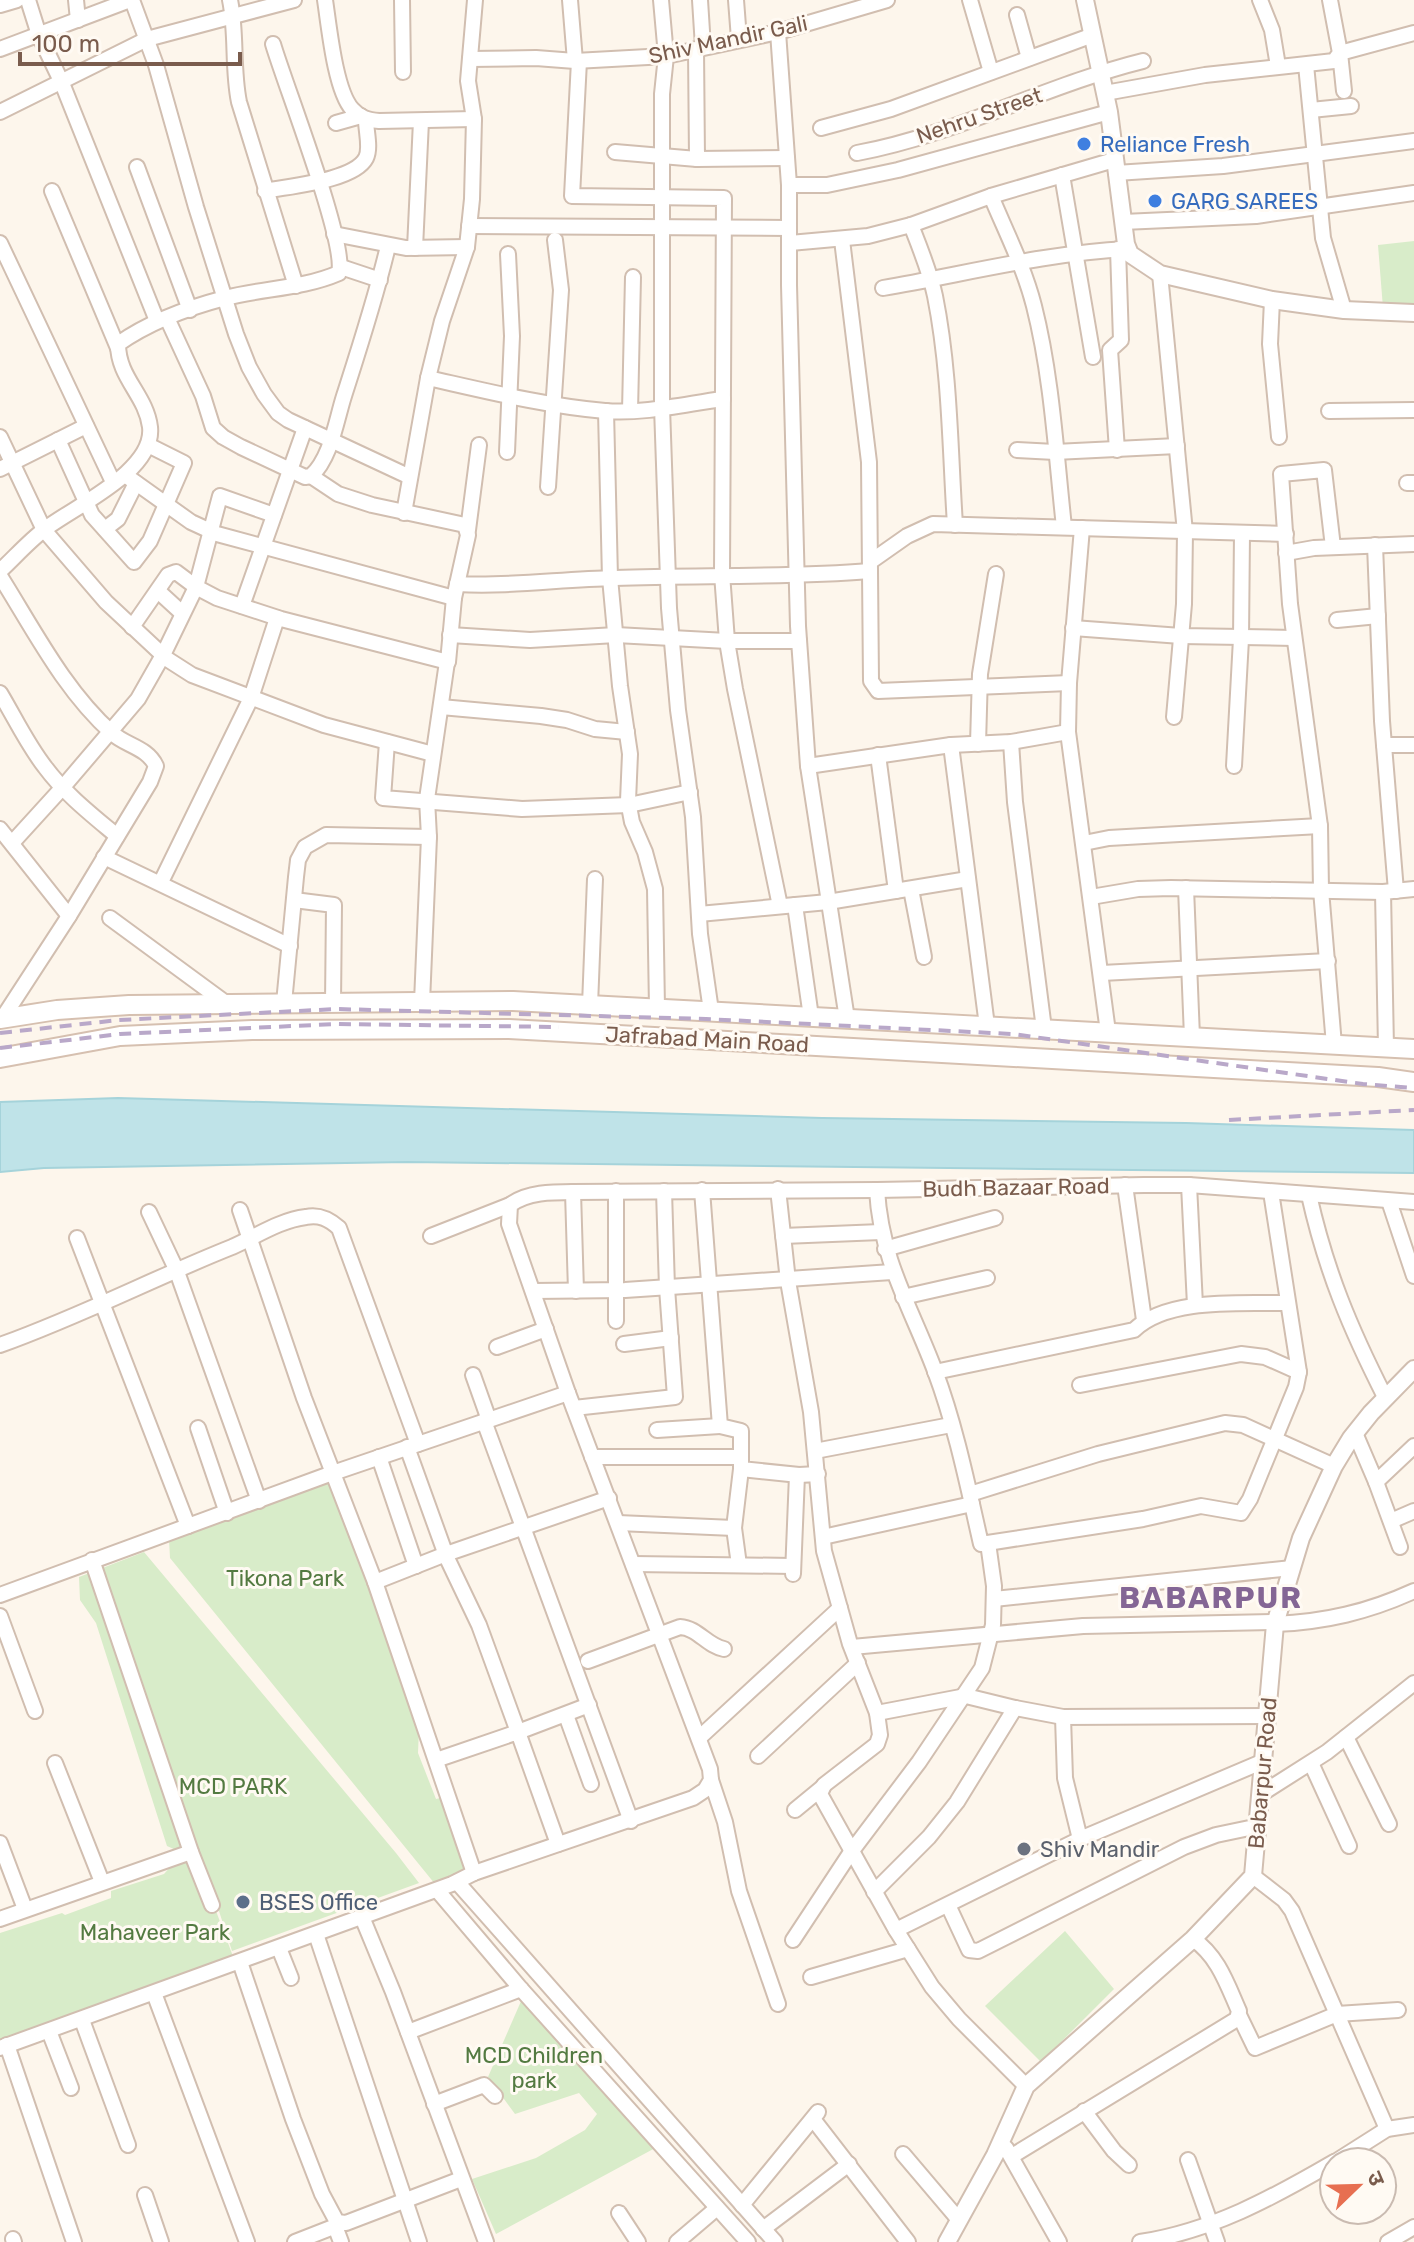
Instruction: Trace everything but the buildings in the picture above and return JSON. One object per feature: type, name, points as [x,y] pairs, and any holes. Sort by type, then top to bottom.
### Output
[{"type":"main road","name":"Jafrabad Main Road","points":[[1,1019],[57,1010],[129,1005],[513,1001],[1414,1049]]},
{"type":"main road","name":"Jafrabad Main Road","points":[[0,1058],[120,1036],[252,1030],[509,1029],[1363,1076],[1414,1082]]},
{"type":"street","points":[[0,5],[17,0]]},
{"type":"street","points":[[28,0],[39,35],[162,319],[203,396],[213,428],[241,447],[288,470],[305,477],[311,476],[338,494],[404,513],[464,523],[468,530]]},
{"type":"street","points":[[76,0],[78,20]]},
{"type":"street","points":[[0,49],[131,0],[147,39],[196,207],[249,367],[264,394],[278,413],[410,477]]},
{"type":"street","points":[[230,0],[234,16],[234,77],[239,102],[296,286]]},
{"type":"street","points":[[0,112],[147,39],[294,0]]},
{"type":"street","points":[[265,191],[343,175],[359,166],[368,149],[363,118],[350,108],[335,63],[325,0]]},
{"type":"street","points":[[402,0],[403,72]]},
{"type":"street","points":[[404,513],[428,378],[442,321],[467,247],[474,119],[468,81],[475,0]]},
{"type":"street","points":[[570,0],[577,61],[572,196],[724,198],[722,574],[727,641],[780,906]]},
{"type":"street","points":[[661,0],[666,56],[662,94],[662,407],[667,577],[678,710],[690,792],[699,914],[711,1011]]},
{"type":"street","points":[[697,159],[700,0]]},
{"type":"street","points":[[736,0],[739,39]]},
{"type":"street","name":"Shiv Mandir Gali","points":[[470,59],[577,61],[666,56],[778,32],[887,0]]},
{"type":"street","points":[[970,0],[991,72]]},
{"type":"street","points":[[1085,0],[1109,112],[1123,222],[1121,340],[1110,350],[1117,450]]},
{"type":"street","points":[[1260,0],[1272,30],[1278,66]]},
{"type":"street","points":[[1330,0],[1344,91]]},
{"type":"street","points":[[1017,15],[1029,58]]},
{"type":"street","points":[[778,32],[789,185],[799,641],[808,766],[847,1019]]},
{"type":"street","points":[[1105,93],[1205,75],[1334,61],[1340,53],[1414,33]]},
{"type":"street","points":[[821,128],[891,109],[1093,35]]},
{"type":"street","points":[[1,1019],[69,916],[150,782],[156,766],[147,753],[111,733],[83,704],[0,573],[44,530],[125,480],[148,445],[151,430],[145,409],[117,359],[118,344],[134,332],[162,319],[226,298],[296,286],[335,275],[341,267],[319,181],[273,44]]},
{"type":"street","name":"Nehru Street","points":[[857,153],[958,123],[1100,72],[1143,61]]},
{"type":"street","points":[[1306,65],[1323,238],[1344,310]]},
{"type":"street","points":[[1311,110],[1351,106]]},
{"type":"street","points":[[789,185],[827,185],[898,170],[1109,112]]},
{"type":"street","points":[[336,123],[363,118],[421,121],[474,119]]},
{"type":"street","points":[[415,248],[421,121]]},
{"type":"street","points":[[469,226],[724,228],[842,240],[911,225],[1062,175],[1115,166],[1223,166],[1414,141]]},
{"type":"street","points":[[615,152],[697,159],[787,158]]},
{"type":"street","points":[[137,167],[190,310]]},
{"type":"street","points":[[1062,175],[1093,357]]},
{"type":"street","points":[[52,191],[118,348]]},
{"type":"street","points":[[1123,222],[1256,216],[1414,193]]},
{"type":"street","points":[[991,196],[1019,261],[1034,308],[1047,377],[1064,527]]},
{"type":"street","points":[[911,225],[931,280],[946,372],[955,525]]},
{"type":"street","points":[[334,234],[388,246],[467,247]]},
{"type":"street","points":[[548,487],[561,290],[555,240]]},
{"type":"street","points":[[842,240],[869,462],[871,681],[874,688],[878,691],[1069,683]]},
{"type":"street","points":[[0,243],[86,426],[125,480],[211,532],[263,549],[455,591],[610,578],[798,575],[870,566],[933,524],[1286,534]]},
{"type":"street","points":[[311,476],[324,457],[330,440],[388,246]]},
{"type":"street","points":[[883,288],[1019,261],[1123,249],[1160,274],[1272,300],[1344,310],[1414,313]]},
{"type":"street","points":[[507,452],[512,336],[508,254]]},
{"type":"street","points":[[341,267],[380,280]]},
{"type":"street","points":[[1160,274],[1185,532],[1174,717]]},
{"type":"street","points":[[630,411],[633,277]]},
{"type":"street","points":[[1272,300],[1270,344],[1279,437]]},
{"type":"street","points":[[428,378],[510,396],[606,411],[630,411],[723,399]]},
{"type":"street","points":[[1329,411],[1414,410]]},
{"type":"street","points":[[606,411],[610,578],[630,754],[629,805],[655,889],[657,1008]]},
{"type":"street","points":[[5,464],[86,426]]},
{"type":"street","points":[[242,606],[305,428]]},
{"type":"street","points":[[0,437],[5,464],[44,530],[106,602],[163,655],[192,675],[324,725],[433,754]]},
{"type":"street","points":[[58,440],[85,502],[134,562],[150,541],[184,463],[148,445]]},
{"type":"street","points":[[422,1002],[429,837],[427,803],[455,591],[468,530],[479,445]]},
{"type":"street","points":[[1017,450],[1055,452],[1177,446]]},
{"type":"street","points":[[1333,547],[1324,470],[1281,474],[1294,638],[1320,826],[1321,890],[1334,1045]]},
{"type":"street","points":[[105,529],[118,519],[125,480]]},
{"type":"street","points":[[12,843],[138,699],[196,587],[220,496],[274,515]]},
{"type":"street","points":[[1082,528],[1068,732],[1108,1032]]},
{"type":"street","points":[[1234,766],[1241,639],[1242,533]]},
{"type":"street","points":[[1286,553],[1333,547],[1414,544]]},
{"type":"street","points":[[1375,545],[1390,891],[1386,1048]]},
{"type":"street","points":[[132,627],[173,572],[181,573],[196,587],[217,598],[277,618],[447,662]]},
{"type":"street","points":[[978,744],[980,687],[996,574]]},
{"type":"street","points":[[158,591],[182,613]]},
{"type":"street","points":[[1337,620],[1378,616]]},
{"type":"street","points":[[161,882],[251,698],[277,618]]},
{"type":"street","points":[[1073,628],[1241,639],[1294,638]]},
{"type":"street","points":[[450,635],[530,640],[616,635],[799,641]]},
{"type":"street","points":[[0,693],[47,770],[117,836]]},
{"type":"street","points":[[441,707],[541,716],[595,729],[627,732]]},
{"type":"street","points":[[808,766],[951,745],[1011,742],[1068,732]]},
{"type":"street","points":[[387,742],[383,798],[522,809],[629,805],[690,792]]},
{"type":"street","points":[[1011,742],[1015,802],[1044,1029]]},
{"type":"street","points":[[951,745],[987,1026]]},
{"type":"street","points":[[1384,745],[1414,745]]},
{"type":"street","points":[[878,755],[896,891]]},
{"type":"street","points":[[1084,843],[1109,838],[1320,826]]},
{"type":"street","points":[[0,829],[69,916]]},
{"type":"street","points":[[284,1003],[298,860],[305,847],[326,835],[429,837]]},
{"type":"street","points":[[104,857],[290,946]]},
{"type":"street","points":[[590,1005],[595,879]]},
{"type":"street","points":[[699,914],[828,902],[968,879]]},
{"type":"street","points":[[1186,888],[1192,1037]]},
{"type":"street","points":[[911,889],[924,957]]},
{"type":"street","points":[[1091,897],[1138,889],[1414,889]]},
{"type":"street","points":[[294,900],[334,905],[333,1003]]},
{"type":"street","points":[[795,905],[811,1017]]},
{"type":"street","points":[[110,918],[227,1004]]},
{"type":"street","points":[[1102,973],[1328,961]]},
{"type":"street","points":[[1125,1185],[1144,1320]]},
{"type":"street","points":[[1189,1185],[1195,1305]]},
{"type":"street","name":"Budh Bazaar Road","points":[[431,1236],[518,1199],[573,1192],[1189,1185],[1414,1202]]},
{"type":"street","points":[[778,1189],[788,1281],[811,1412],[824,1551],[852,1647],[877,1713],[880,1735],[877,1744],[795,1810]]},
{"type":"street","points":[[702,1190],[720,1426]]},
{"type":"street","points":[[877,1190],[885,1249],[935,1372],[981,1544],[1143,1519],[1201,1506],[1241,1513],[1250,1499],[1296,1387],[1299,1372],[1271,1192]]},
{"type":"street","points":[[616,1191],[616,1321]]},
{"type":"street","points":[[574,1408],[675,1397],[664,1191]]},
{"type":"street","points":[[573,1192],[576,1291]]},
{"type":"street","points":[[1309,1195],[1331,1279],[1351,1330],[1385,1397]]},
{"type":"street","points":[[1389,1201],[1414,1276]]},
{"type":"street","points":[[510,1205],[509,1224],[568,1393],[710,1769],[739,1891],[778,2004]]},
{"type":"street","points":[[240,1210],[304,1398],[375,1582],[474,1873]]},
{"type":"street","points":[[149,1212],[176,1269],[259,1501]]},
{"type":"street","points":[[0,1345],[306,1216],[323,1217],[339,1228],[413,1445],[446,1554],[479,1625],[558,1844]]},
{"type":"street","points":[[885,1249],[995,1218]]},
{"type":"street","points":[[783,1236],[881,1232]]},
{"type":"street","points":[[77,1238],[188,1526]]},
{"type":"street","points":[[533,1291],[667,1288],[892,1272]]},
{"type":"street","points":[[903,1297],[987,1278]]},
{"type":"street","points":[[935,1372],[1134,1330],[1144,1320],[1195,1305],[1287,1303]]},
{"type":"street","points":[[497,1347],[546,1329]]},
{"type":"street","points":[[624,1344],[671,1338]]},
{"type":"street","points":[[1080,1385],[1241,1354],[1265,1357],[1299,1372]]},
{"type":"street","name":"Babarpur Road","points":[[947,2242],[1026,2086],[1193,1939],[1253,1876],[1275,1623],[1301,1538],[1334,1466],[1355,1433],[1414,1369]]},
{"type":"street","points":[[473,1375],[486,1420],[631,1821]]},
{"type":"street","points":[[0,1595],[334,1473],[568,1393]]},
{"type":"street","points":[[823,1537],[971,1499],[1076,1460],[1215,1424],[1234,1422],[1334,1466]]},
{"type":"street","points":[[815,1451],[951,1425]]},
{"type":"street","points":[[657,1430],[720,1426],[741,1431],[734,1528],[739,1565]]},
{"type":"street","points":[[198,1428],[227,1513]]},
{"type":"street","points":[[1355,1433],[1400,1547]]},
{"type":"street","points":[[1376,1482],[1414,1446]]},
{"type":"street","points":[[379,1457],[416,1566]]},
{"type":"street","points":[[592,1457],[741,1463],[797,1475],[818,1474]]},
{"type":"street","points":[[633,1564],[739,1565],[793,1571],[797,1475]]},
{"type":"street","points":[[375,1582],[609,1498]]},
{"type":"street","points":[[1391,1521],[1414,1511]]},
{"type":"street","points":[[618,1523],[734,1528]]},
{"type":"street","points":[[793,1940],[851,1852],[919,1762],[982,1668],[992,1633],[994,1599],[988,1543]]},
{"type":"street","points":[[92,1560],[191,1852],[212,1905]]},
{"type":"street","points":[[994,1599],[1292,1568]]},
{"type":"street","points":[[852,1647],[1083,1626],[1307,1623],[1378,1607],[1414,1591]]},
{"type":"street","points":[[699,1738],[840,1608]]},
{"type":"street","points":[[0,1616],[35,1711]]},
{"type":"street","points":[[588,1661],[680,1627],[687,1627],[706,1642],[724,1649]]},
{"type":"street","points":[[758,1756],[858,1663]]},
{"type":"street","points":[[1261,1794],[1311,1763],[1411,1691]]},
{"type":"street","points":[[877,1713],[975,1696],[1063,1717],[1267,1716]]},
{"type":"street","points":[[436,1760],[589,1705]]},
{"type":"street","points":[[874,1892],[929,1837],[957,1802],[1015,1708]]},
{"type":"street","points":[[566,1715],[591,1784]]},
{"type":"street","points":[[1063,1717],[1065,1778],[1080,1839]]},
{"type":"street","points":[[1346,1737],[1389,1824]]},
{"type":"street","points":[[896,1930],[1080,1839],[1264,1761]]},
{"type":"street","points":[[55,1763],[102,1882]]},
{"type":"street","points":[[1311,1763],[1349,1846]]},
{"type":"street","points":[[74,2242],[4,2046],[448,1886],[474,1873],[693,1798],[705,1790],[711,1780]]},
{"type":"street","points":[[823,1787],[820,1794],[851,1852],[932,1987],[959,2019],[1026,2086]]},
{"type":"street","points":[[948,1905],[969,1950],[978,1951],[1184,1847],[1216,1835],[1259,1826]]},
{"type":"street","points":[[0,1843],[25,1909]]},
{"type":"street","points":[[0,1919],[191,1852]]},
{"type":"street","points":[[1253,1876],[1284,1900],[1292,1911],[1387,2129]]},
{"type":"street","points":[[448,1886],[521,1989],[748,2242]]},
{"type":"street","points":[[448,1886],[775,2242]]},
{"type":"street","points":[[362,1917],[486,2242]]},
{"type":"street","points":[[316,1934],[419,2242]]},
{"type":"street","points":[[1193,1939],[1217,1962],[1255,2048],[1337,2014],[1398,2010]]},
{"type":"street","points":[[279,1948],[291,1978]]},
{"type":"street","points":[[811,1977],[908,1949]]},
{"type":"street","points":[[240,1962],[298,2132],[322,2194],[338,2225],[341,2242]]},
{"type":"street","points":[[408,2032],[521,1989]]},
{"type":"street","points":[[154,1993],[247,2242]]},
{"type":"street","points":[[1012,2156],[1234,2022],[1239,2015]]},
{"type":"street","points":[[82,2020],[128,2145]]},
{"type":"street","points":[[49,2031],[71,2088]]},
{"type":"street","points":[[434,2104],[486,2077],[495,2096]]},
{"type":"street","points":[[1084,2111],[1114,2151],[1129,2165]]},
{"type":"street","points":[[742,2205],[816,2115],[908,2242]]},
{"type":"street","points":[[1360,2146],[1387,2129],[1414,2125]]},
{"type":"street","points":[[1000,2142],[1012,2156],[1059,2242]]},
{"type":"street","points":[[903,2154],[959,2220]]},
{"type":"street","points":[[1188,2160],[1217,2242]]},
{"type":"street","points":[[763,2229],[849,2164]]},
{"type":"street","points":[[1140,2242],[1173,2237],[1211,2225],[1265,2201],[1318,2171]]},
{"type":"street","points":[[295,2242],[461,2179]]},
{"type":"street","points":[[145,2195],[161,2242]]},
{"type":"street","points":[[677,2242],[717,2208]]},
{"type":"street","points":[[619,2213],[638,2242]]},
{"type":"street","points":[[1388,2242],[1414,2227]]},
{"type":"green space","points":[[1414,241],[1414,311],[1383,308],[1378,245]]},
{"type":"green space","name":"Tikona Park","points":[[331,1480],[419,1729],[418,1753],[436,1799],[444,1797],[470,1861],[462,1873],[435,1884],[170,1558],[169,1539]]},
{"type":"green space","name":"MCD PARK","points":[[144,1552],[419,1883],[232,1951],[203,1862],[167,1846],[96,1623],[80,1600],[79,1577]]},
{"type":"green space","name":"Mahaveer Park","points":[[192,1859],[210,1895],[234,1959],[0,2044],[0,1933],[111,1898],[111,1891],[164,1874],[174,1863]]},
{"type":"green space","points":[[1065,1931],[1114,1989],[1041,2062],[985,2006]]},
{"type":"green space","name":"MCD Children park","points":[[522,1999],[657,2147],[496,2234],[472,2179],[536,2158],[585,2130],[597,2114],[579,2093],[515,2114],[488,2077]]},
{"type":"water","points":[[118,1098],[822,1118],[1414,1130],[1414,1173],[407,1162],[44,1168],[0,1172],[0,1102]]},
{"type":"railway","points":[[0,1033],[119,1020],[337,1009],[706,1019],[1013,1034],[1363,1084],[1414,1088]]},
{"type":"railway","points":[[0,1048],[120,1034],[337,1024],[559,1027]]},
{"type":"railway","points":[[1229,1120],[1414,1110]]},
{"type":"place","name":"Reliance Fresh","points":[[1084,144]]},
{"type":"place","name":"GARG SAREES","points":[[1155,201]]},
{"type":"place","name":"Shiv Mandir","points":[[1024,1849]]},
{"type":"place","name":"BSES Office","points":[[243,1902]]},
{"type":"district","name":"BABARPUR","points":[[1211,1598]]}]
